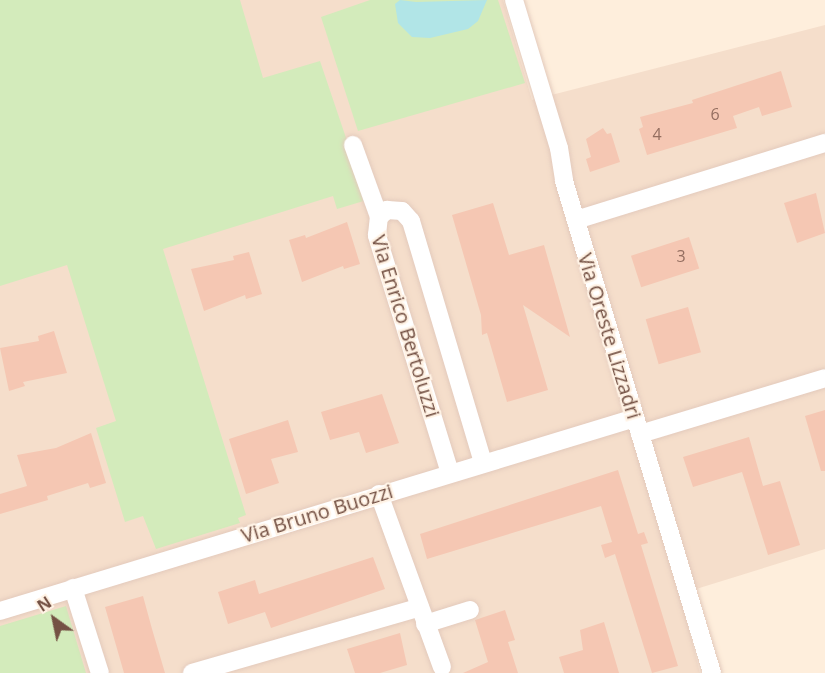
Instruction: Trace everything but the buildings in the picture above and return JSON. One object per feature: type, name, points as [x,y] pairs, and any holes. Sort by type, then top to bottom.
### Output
[{"type":"street","name":"Via Oreste Lizzadri","points":[[514,0],[559,148],[576,220],[712,672]]},
{"type":"street","points":[[576,220],[825,143]]},
{"type":"street","points":[[353,145],[378,218]]},
{"type":"street","name":"Via Enrico Bertoluzzi","points":[[450,473],[377,235],[378,218],[394,209],[411,220],[483,463]]},
{"type":"street","name":"Via Bruno Buozzi","points":[[0,611],[483,463],[825,378]]},
{"type":"street","points":[[379,494],[442,667]]},
{"type":"street","points":[[73,588],[100,673]]},
{"type":"street","points":[[192,673],[422,615],[470,610]]},
{"type":"shaded area","points":[[0,0],[503,0],[532,100],[825,25],[825,549],[680,594],[700,673],[0,673]]},
{"type":"green space","points":[[0,0],[240,0],[263,78],[320,61],[367,200],[337,209],[333,196],[163,249],[246,515],[238,518],[240,523],[156,549],[143,516],[125,522],[96,428],[116,421],[67,265],[0,286]]},
{"type":"green space","points":[[370,0],[498,0],[525,83],[358,131],[321,17]]},
{"type":"green space","points":[[66,606],[86,673],[0,673],[0,626]]},
{"type":"water","points":[[400,0],[416,2],[487,0],[478,21],[468,29],[430,38],[412,37],[398,23],[395,4]]}]
